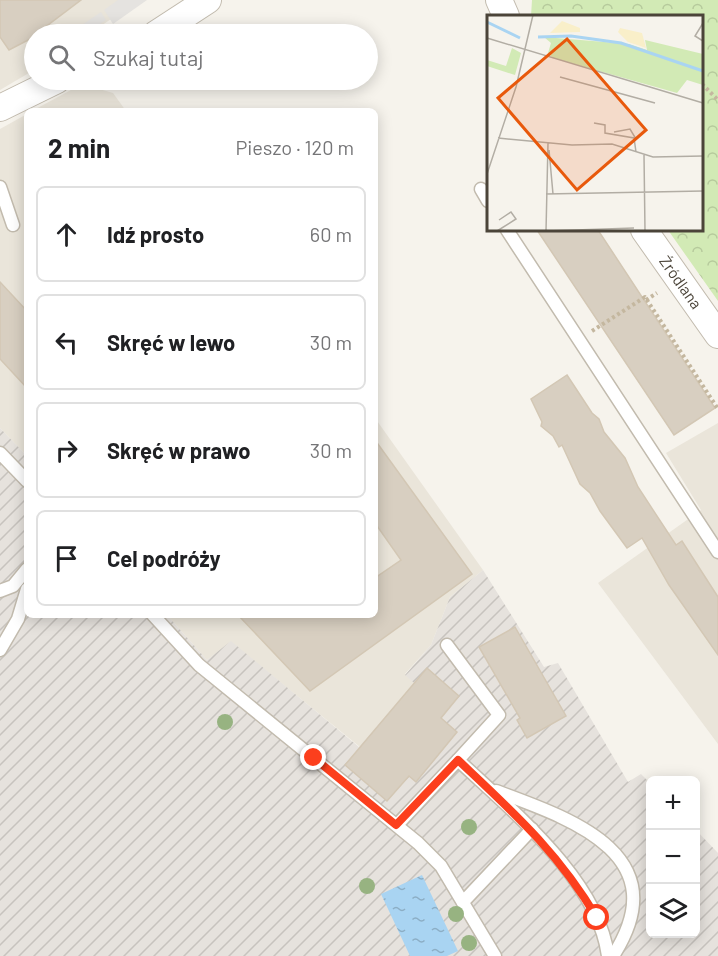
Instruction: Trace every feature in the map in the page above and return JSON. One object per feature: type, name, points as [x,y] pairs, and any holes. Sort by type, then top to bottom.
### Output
[{"type":"street","points":[[171,24],[208,0]]},
{"type":"street","points":[[498,0],[506,15]]},
{"type":"street","points":[[0,108],[37,90]]},
{"type":"street","name":"Źródlana","points":[[645,231],[718,335]]},
{"type":"lane","points":[[0,187],[13,225]]},
{"type":"lane","points":[[481,189],[487,198]]},
{"type":"lane","points":[[508,231],[718,552]]},
{"type":"lane","points":[[0,453],[24,478]]},
{"type":"lane","points":[[0,591],[13,586],[24,573]]},
{"type":"lane","points":[[0,650],[18,619],[24,599]]},
{"type":"lane","points":[[156,618],[199,665],[396,825],[441,866],[495,956]]},
{"type":"lane","points":[[396,825],[499,716],[447,645]]},
{"type":"lane","points":[[458,760],[532,829],[583,893],[606,939],[610,956]]},
{"type":"lane","points":[[489,789],[562,815],[591,831],[614,852],[632,886],[633,906],[627,934],[610,956]]},
{"type":"lane","points":[[463,902],[532,829]]},
{"type":"path","points":[[703,85],[718,100]]},
{"type":"path","points":[[646,300],[657,293]]},
{"type":"path","points":[[579,339],[645,297],[718,409]]},
{"type":"shaded area","points":[[0,0],[139,0],[104,24],[24,24],[24,76],[0,90]]},
{"type":"shaded area","points":[[118,0],[147,0],[113,24],[104,10]]},
{"type":"shaded area","points":[[101,12],[106,20],[100,24],[84,24]]},
{"type":"shaded area","points":[[71,90],[103,90],[113,93],[124,108],[38,108]]},
{"type":"shaded area","points":[[24,116],[24,453],[0,428],[0,129]]},
{"type":"shaded area","points":[[378,422],[483,570],[450,597],[431,645],[405,674],[414,683],[360,747],[231,642],[207,660],[170,618],[378,618]]},
{"type":"shaded area","points":[[718,423],[718,744],[598,583],[701,510],[666,453]]},
{"type":"shaded area","points":[[0,428],[24,453],[24,618],[170,618],[207,660],[231,641],[359,747],[414,683],[405,675],[431,645],[450,597],[483,570],[544,667],[558,663],[628,782],[641,774],[646,779],[646,938],[700,938],[700,834],[718,853],[718,956],[0,956]]},
{"type":"green space","points":[[532,0],[718,0],[718,301],[669,231],[703,231],[703,15],[531,15]]},
{"type":"water","points":[[422,875],[458,951],[447,956],[410,956],[381,894]]},
{"type":"building","points":[[0,0],[81,0],[49,24],[24,24],[24,42],[9,50],[0,37]]},
{"type":"building","points":[[538,231],[599,231],[715,408],[674,435]]},
{"type":"building","points":[[0,282],[24,308],[24,385],[0,359]]},
{"type":"building","points":[[567,375],[592,413],[599,419],[604,432],[625,458],[638,487],[676,545],[682,541],[718,597],[718,655],[669,585],[642,538],[627,548],[590,493],[580,484],[562,445],[559,447],[553,436],[541,426],[542,422],[531,399]]},
{"type":"building","points":[[378,444],[472,574],[310,691],[241,618],[378,618],[378,576],[401,560],[378,527]]},
{"type":"building","points":[[515,627],[566,716],[527,738],[517,720],[520,718],[479,647]]},
{"type":"building","points":[[427,668],[459,696],[441,718],[457,732],[416,782],[409,776],[387,801],[345,765]]},
{"type":"route","points":[[314,758],[396,825],[458,760],[532,829],[578,885],[597,918]]}]
